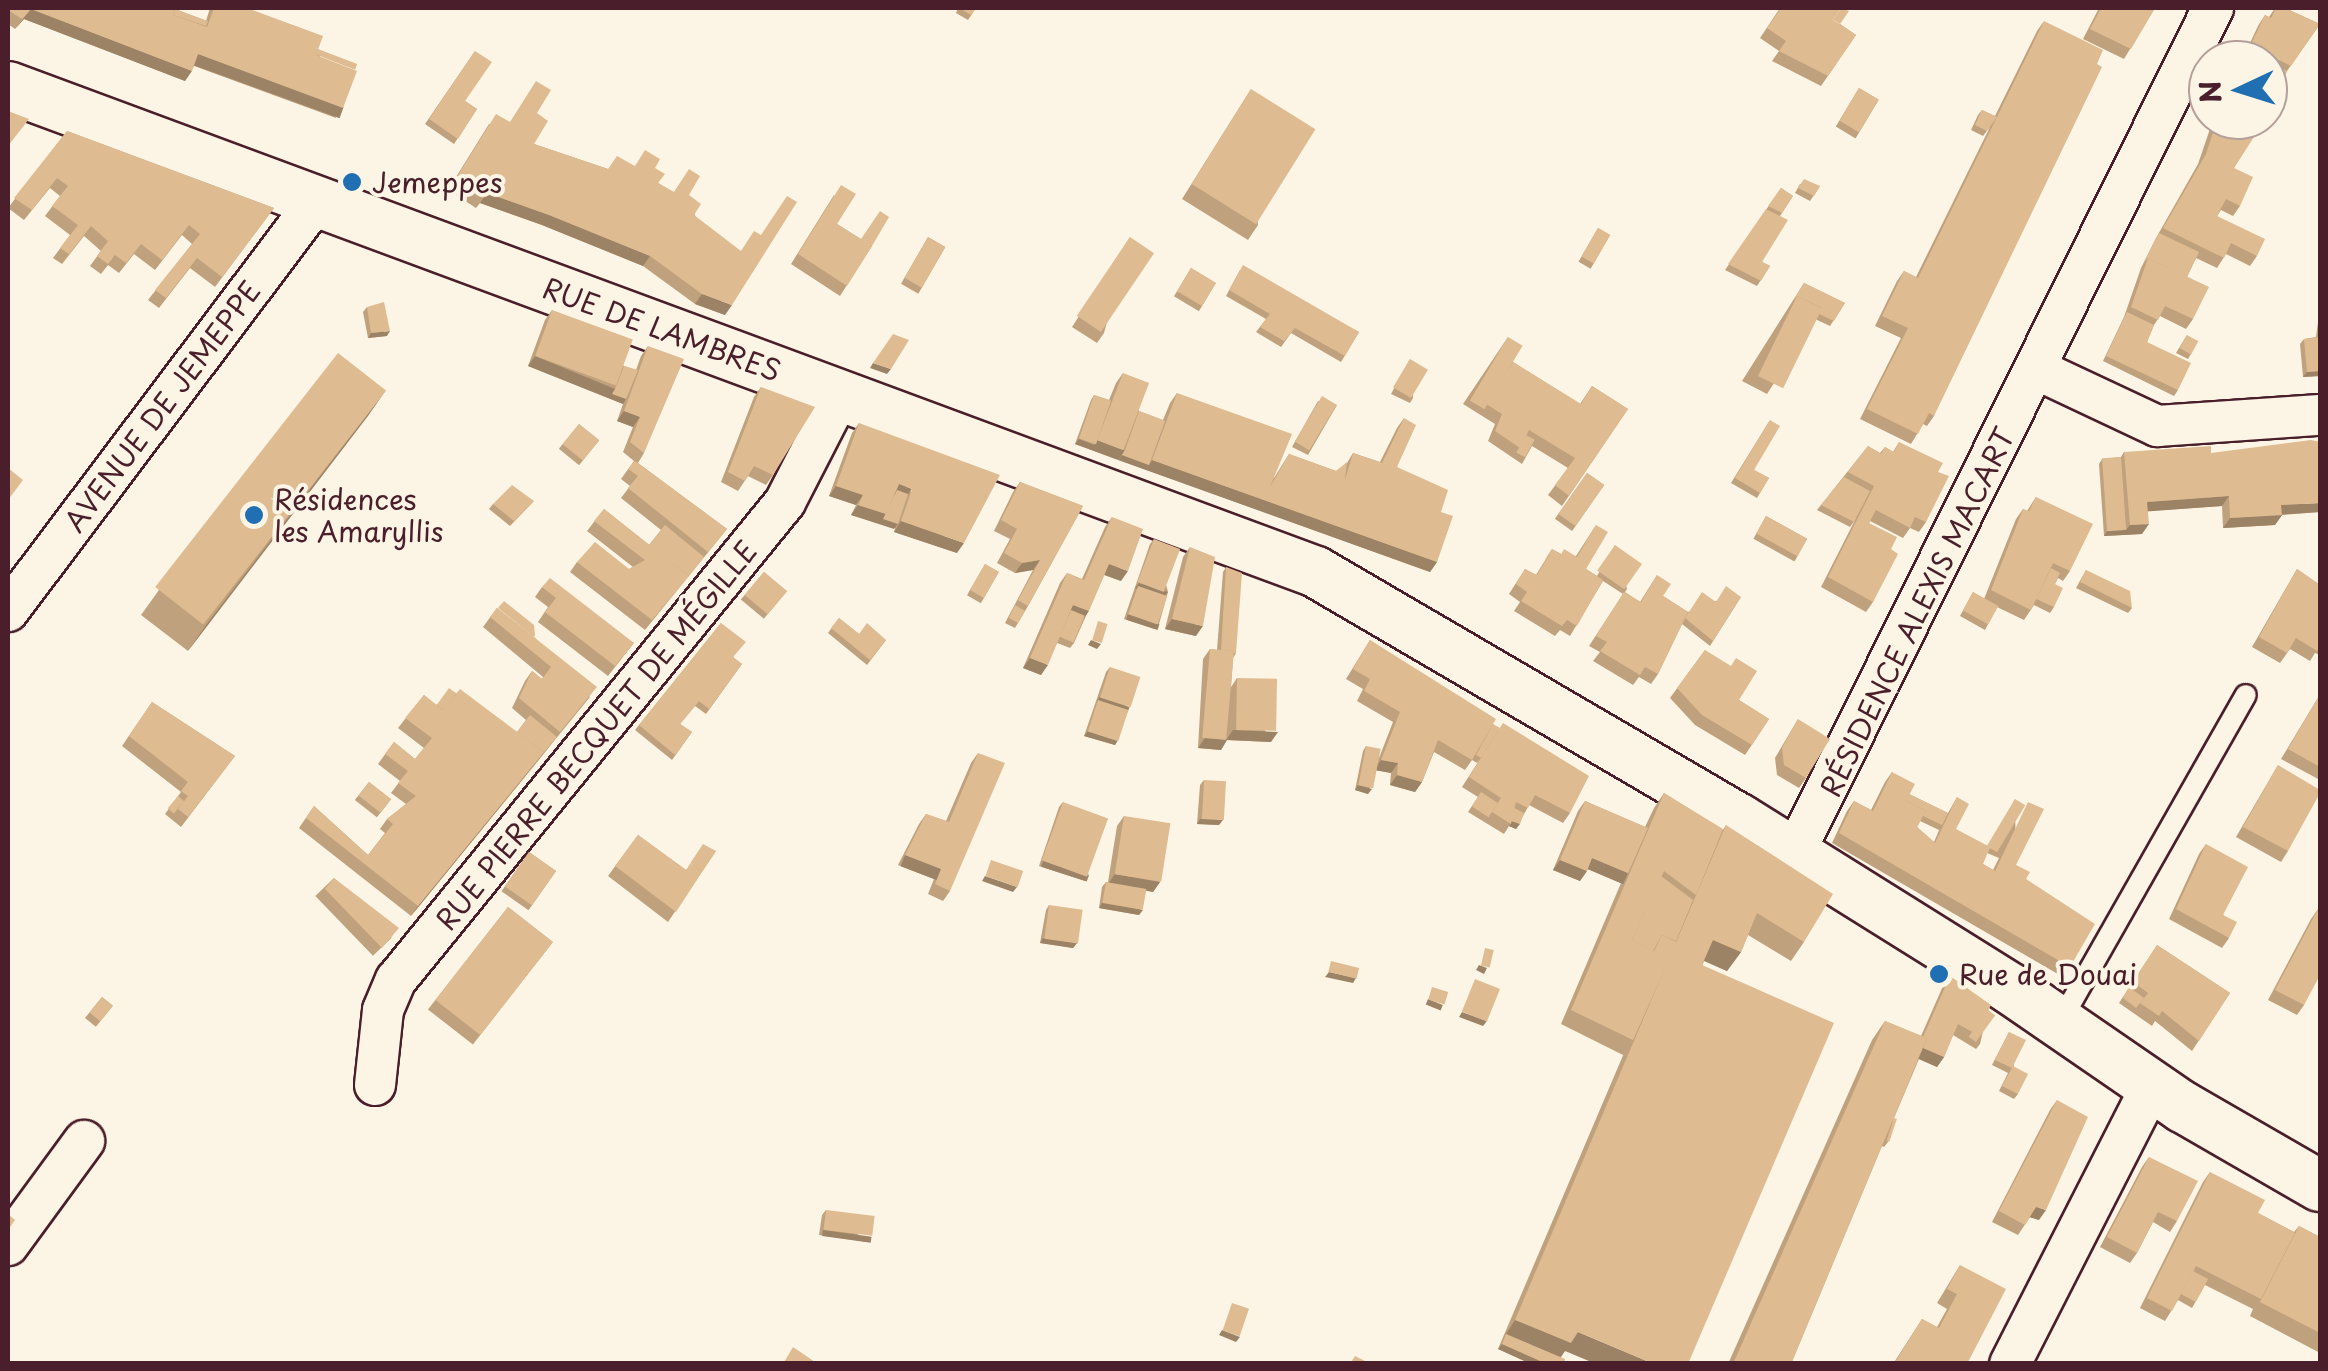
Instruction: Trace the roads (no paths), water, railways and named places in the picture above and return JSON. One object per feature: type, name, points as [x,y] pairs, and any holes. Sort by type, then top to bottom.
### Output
[{"type":"street","name":"RÉSIDENCE ALEXIS MACART","points":[[1794,854],[2038,370],[2213,8]]},
{"type":"street","name":"RUE DE LAMBRES","points":[[8,86],[1316,572],[1794,854]]},
{"type":"street","name":"AVENUE DE JEMEPPE","points":[[8,611],[317,201]]},
{"type":"street","points":[[2038,370],[2157,426],[2320,415]]},
{"type":"street","name":"RUE PIERRE BECQUET DE MÉGILLE","points":[[375,1085],[384,1010],[396,980],[794,491],[842,393]]},
{"type":"street","points":[[1794,854],[2060,1022],[2152,1085],[2320,1186]]},
{"type":"street","points":[[2010,1364],[2152,1085]]},
{"type":"street","points":[[8,1244],[84,1142]]},
{"type":"lane","points":[[2060,1022],[2246,695]]},
{"type":"place","name":"Jemeppes","points":[[352,182]]},
{"type":"place","name":"Résidences les Amaryllis","points":[[254,515]]},
{"type":"place","name":"Rue de Douai","points":[[1939,974]]}]
